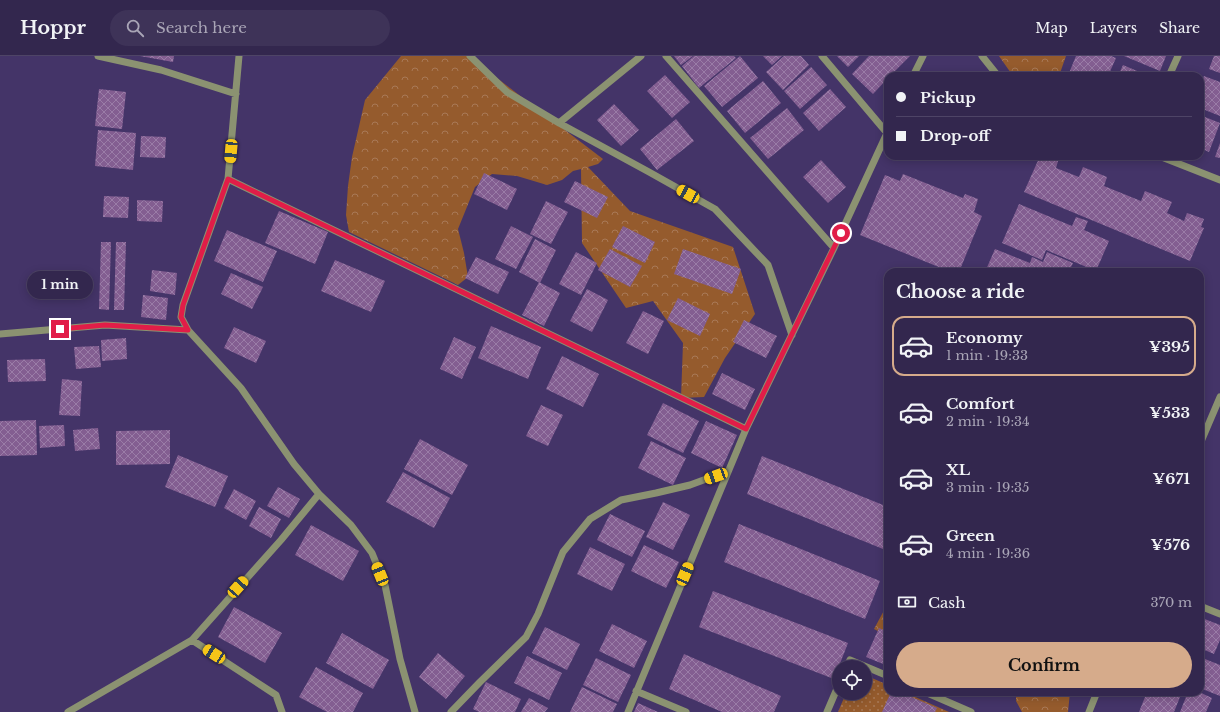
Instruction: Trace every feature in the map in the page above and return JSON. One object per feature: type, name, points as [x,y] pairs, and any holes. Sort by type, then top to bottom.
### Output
[{"type":"street","points":[[98,56],[161,70],[236,94]]},
{"type":"street","points":[[239,56],[228,179],[183,305],[181,317],[188,330],[241,388],[294,464],[319,494],[351,525],[372,553],[385,585],[400,659],[415,712]]},
{"type":"street","points":[[470,56],[507,92],[559,123],[714,209],[768,265],[792,335]]},
{"type":"street","points":[[559,123],[641,56]]},
{"type":"street","points":[[666,56],[834,248]]},
{"type":"street","points":[[822,56],[884,127]]},
{"type":"street","points":[[916,72],[923,56]]},
{"type":"street","points":[[982,56],[995,72]]},
{"type":"street","points":[[1172,72],[1178,56]]},
{"type":"street","points":[[628,712],[746,429],[834,248],[884,141]]},
{"type":"street","points":[[1170,160],[1220,180]]},
{"type":"street","points":[[228,179],[746,429]]},
{"type":"street","points":[[0,334],[105,325],[188,330]]},
{"type":"street","points":[[1204,435],[1220,397]]},
{"type":"street","points":[[450,712],[526,638],[538,614],[563,552],[590,519],[621,500],[690,485],[728,471]]},
{"type":"street","points":[[68,712],[192,640],[281,540],[319,494]]},
{"type":"street","points":[[1204,608],[1220,614]]},
{"type":"street","points":[[192,640],[276,695],[282,712]]},
{"type":"street","points":[[872,669],[884,674]]},
{"type":"street","points":[[636,692],[686,712]]},
{"type":"street","points":[[934,696],[971,712]]},
{"type":"street","points":[[1089,712],[1095,696]]},
{"type":"street","points":[[826,712],[832,699]]},
{"type":"green space","points":[[401,56],[468,56],[603,159],[598,164],[588,167],[630,211],[733,247],[755,314],[725,358],[704,397],[681,398],[683,343],[653,301],[626,308],[582,243],[581,169],[573,171],[562,180],[547,185],[517,176],[492,174],[475,187],[458,229],[468,277],[458,285],[349,232],[346,215],[348,186],[352,157],[365,100]]},
{"type":"green space","points":[[999,56],[1066,56],[1060,72],[1010,72]]},
{"type":"green space","points":[[884,610],[884,634],[874,629]]},
{"type":"green space","points":[[872,678],[884,683],[884,696],[913,696],[949,712],[838,712],[843,700],[872,700]]},
{"type":"green space","points":[[1016,696],[1070,696],[1068,712],[1022,712],[1016,701]]},
{"type":"building","points":[[140,56],[174,56],[173,62]]},
{"type":"building","points":[[674,56],[693,56],[681,65]]},
{"type":"building","points":[[694,56],[734,56],[736,58],[699,88],[682,66]]},
{"type":"building","points":[[740,56],[758,78],[722,107],[704,86]]},
{"type":"building","points":[[763,56],[782,56],[772,65]]},
{"type":"building","points":[[784,56],[801,56],[809,65],[783,90],[766,72]]},
{"type":"building","points":[[837,56],[859,56],[848,67]]},
{"type":"building","points":[[869,56],[910,56],[894,72],[884,72],[884,82],[873,94],[852,74]]},
{"type":"building","points":[[1076,56],[1111,56],[1116,58],[1110,72],[1069,72]]},
{"type":"building","points":[[1124,56],[1166,56],[1160,71]]},
{"type":"building","points":[[1214,56],[1220,56],[1220,73],[1209,69]]},
{"type":"building","points":[[1123,65],[1140,72],[1120,72]]},
{"type":"building","points":[[811,67],[827,85],[800,109],[784,91]]},
{"type":"building","points":[[665,75],[690,102],[672,118],[647,91]]},
{"type":"building","points":[[1204,76],[1220,82],[1220,116],[1204,110]]},
{"type":"building","points":[[763,81],[781,103],[745,133],[727,111]]},
{"type":"building","points":[[99,89],[126,92],[122,129],[95,126]]},
{"type":"building","points":[[830,89],[846,107],[819,131],[803,113]]},
{"type":"building","points":[[614,104],[639,130],[621,146],[597,120]]},
{"type":"building","points":[[787,108],[804,130],[768,159],[750,138]]},
{"type":"building","points":[[1204,117],[1220,123],[1209,152],[1204,150]]},
{"type":"building","points":[[676,119],[694,141],[657,170],[640,149]]},
{"type":"building","points":[[98,130],[136,133],[133,170],[95,166]]},
{"type":"building","points":[[141,136],[166,137],[165,158],[140,157]]},
{"type":"building","points":[[1220,143],[1220,158],[1215,157]]},
{"type":"building","points":[[821,160],[846,187],[828,203],[803,177]]},
{"type":"building","points":[[1038,160],[1058,160],[1056,168],[1079,177],[1083,167],[1107,177],[1104,186],[1141,201],[1145,191],[1172,202],[1167,213],[1184,221],[1187,213],[1204,219],[1201,227],[1204,228],[1190,261],[1024,192]]},
{"type":"building","points":[[484,173],[517,189],[507,210],[474,194]]},
{"type":"building","points":[[903,174],[963,198],[965,194],[978,199],[974,212],[982,216],[961,268],[941,268],[860,235],[885,175],[900,181]]},
{"type":"building","points":[[575,181],[608,197],[597,218],[564,202]]},
{"type":"building","points":[[104,196],[129,197],[128,218],[103,217]]},
{"type":"building","points":[[137,200],[163,201],[162,222],[137,221]]},
{"type":"building","points":[[546,201],[568,212],[551,244],[530,234]]},
{"type":"building","points":[[1019,204],[1072,226],[1076,217],[1088,221],[1084,230],[1109,241],[1097,268],[1089,268],[1046,250],[1042,260],[1002,243]]},
{"type":"building","points":[[279,211],[328,232],[315,264],[265,243]]},
{"type":"building","points":[[511,226],[533,237],[516,269],[495,259]]},
{"type":"building","points":[[623,226],[655,242],[645,263],[612,247]]},
{"type":"building","points":[[227,230],[277,251],[263,282],[214,261]]},
{"type":"building","points":[[535,239],[556,250],[540,283],[519,272]]},
{"type":"building","points":[[101,242],[111,242],[109,310],[99,309]]},
{"type":"building","points":[[116,242],[126,242],[124,310],[114,310]]},
{"type":"building","points":[[610,249],[642,266],[630,287],[598,270]]},
{"type":"building","points":[[683,249],[741,269],[732,294],[674,274]]},
{"type":"building","points":[[995,249],[1030,263],[1032,257],[1043,262],[1047,252],[1073,263],[1070,268],[987,268]]},
{"type":"building","points":[[576,252],[597,263],[581,295],[559,284]]},
{"type":"building","points":[[476,257],[509,272],[498,294],[465,278]]},
{"type":"building","points":[[335,260],[385,281],[371,312],[321,291]]},
{"type":"building","points":[[152,270],[177,273],[175,295],[150,291]]},
{"type":"building","points":[[231,273],[263,287],[252,309],[221,294]]},
{"type":"building","points":[[539,282],[560,293],[544,326],[522,315]]},
{"type":"building","points":[[587,289],[608,300],[592,332],[570,321]]},
{"type":"building","points":[[143,295],[168,298],[166,320],[141,317]]},
{"type":"building","points":[[678,298],[710,314],[700,336],[667,320]]},
{"type":"building","points":[[643,311],[664,321],[648,354],[626,343]]},
{"type":"building","points":[[744,320],[777,336],[766,358],[733,342]]},
{"type":"building","points":[[491,326],[541,347],[528,379],[478,358]]},
{"type":"building","points":[[234,327],[266,341],[256,363],[224,348]]},
{"type":"building","points":[[454,337],[476,347],[462,379],[440,369]]},
{"type":"building","points":[[126,338],[127,359],[102,361],[101,340]]},
{"type":"building","points":[[99,346],[101,367],[76,369],[74,347]]},
{"type":"building","points":[[562,356],[599,374],[583,407],[546,389]]},
{"type":"building","points":[[45,359],[46,381],[8,382],[7,360]]},
{"type":"building","points":[[722,373],[755,389],[745,410],[712,394]]},
{"type":"building","points":[[62,379],[82,381],[80,416],[59,415]]},
{"type":"building","points":[[663,403],[699,421],[683,453],[647,435]]},
{"type":"building","points":[[541,405],[563,415],[548,446],[526,436]]},
{"type":"building","points":[[36,420],[37,455],[0,456],[0,421]]},
{"type":"building","points":[[706,421],[737,435],[722,468],[691,453]]},
{"type":"building","points":[[64,425],[65,446],[40,448],[39,426]]},
{"type":"building","points":[[98,428],[100,449],[75,451],[73,430]]},
{"type":"building","points":[[170,430],[170,464],[116,465],[116,431]]},
{"type":"building","points":[[420,439],[468,465],[452,495],[404,469]]},
{"type":"building","points":[[651,441],[686,458],[673,485],[638,468]]},
{"type":"building","points":[[178,455],[228,476],[215,507],[165,487]]},
{"type":"building","points":[[762,456],[884,505],[884,549],[747,494]]},
{"type":"building","points":[[403,472],[450,498],[434,528],[386,502]]},
{"type":"building","points":[[278,487],[300,499],[289,518],[267,506]]},
{"type":"building","points":[[234,489],[256,501],[246,520],[224,508]]},
{"type":"building","points":[[663,502],[690,515],[673,550],[646,537]]},
{"type":"building","points":[[259,507],[281,519],[271,538],[249,526]]},
{"type":"building","points":[[610,514],[645,531],[632,557],[597,540]]},
{"type":"building","points":[[739,524],[880,581],[865,619],[724,562]]},
{"type":"building","points":[[311,525],[359,551],[343,581],[295,555]]},
{"type":"building","points":[[644,545],[679,562],[666,588],[631,571]]},
{"type":"building","points":[[590,547],[625,564],[612,591],[577,574]]},
{"type":"building","points":[[713,591],[848,643],[841,660],[832,660],[832,678],[699,627]]},
{"type":"building","points":[[234,607],[282,633],[265,663],[218,637]]},
{"type":"building","points":[[1204,619],[1220,625],[1220,640],[1214,654],[1204,650]]},
{"type":"building","points":[[612,624],[647,641],[634,668],[599,651]]},
{"type":"building","points":[[545,627],[580,644],[567,670],[532,653]]},
{"type":"building","points":[[879,628],[884,630],[884,664],[866,657]]},
{"type":"building","points":[[342,633],[389,660],[373,689],[326,663]]},
{"type":"building","points":[[438,653],[465,676],[446,699],[419,677]]},
{"type":"building","points":[[684,654],[781,696],[774,712],[722,712],[669,689]]},
{"type":"building","points":[[527,656],[562,673],[549,700],[514,683]]},
{"type":"building","points":[[596,658],[631,675],[618,702],[583,685]]},
{"type":"building","points":[[1205,659],[1220,665],[1220,696],[1204,690]]},
{"type":"building","points":[[316,667],[363,693],[353,712],[327,712],[299,697]]},
{"type":"building","points":[[486,682],[521,699],[515,712],[479,712],[473,709]]},
{"type":"building","points":[[582,687],[617,704],[613,712],[570,712]]},
{"type":"building","points":[[1204,694],[1212,698],[1206,712],[1180,712],[1186,696],[1204,696]]},
{"type":"building","points":[[889,696],[909,696],[937,708],[935,712],[882,712]]},
{"type":"building","points":[[1145,696],[1180,696],[1174,712],[1139,712]]},
{"type":"building","points":[[529,698],[548,708],[545,712],[521,712]]},
{"type":"building","points":[[638,703],[658,712],[634,712]]},
{"type":"route","points":[[60,329],[105,325],[188,330],[181,317],[183,305],[228,179],[746,429],[841,233]]}]
